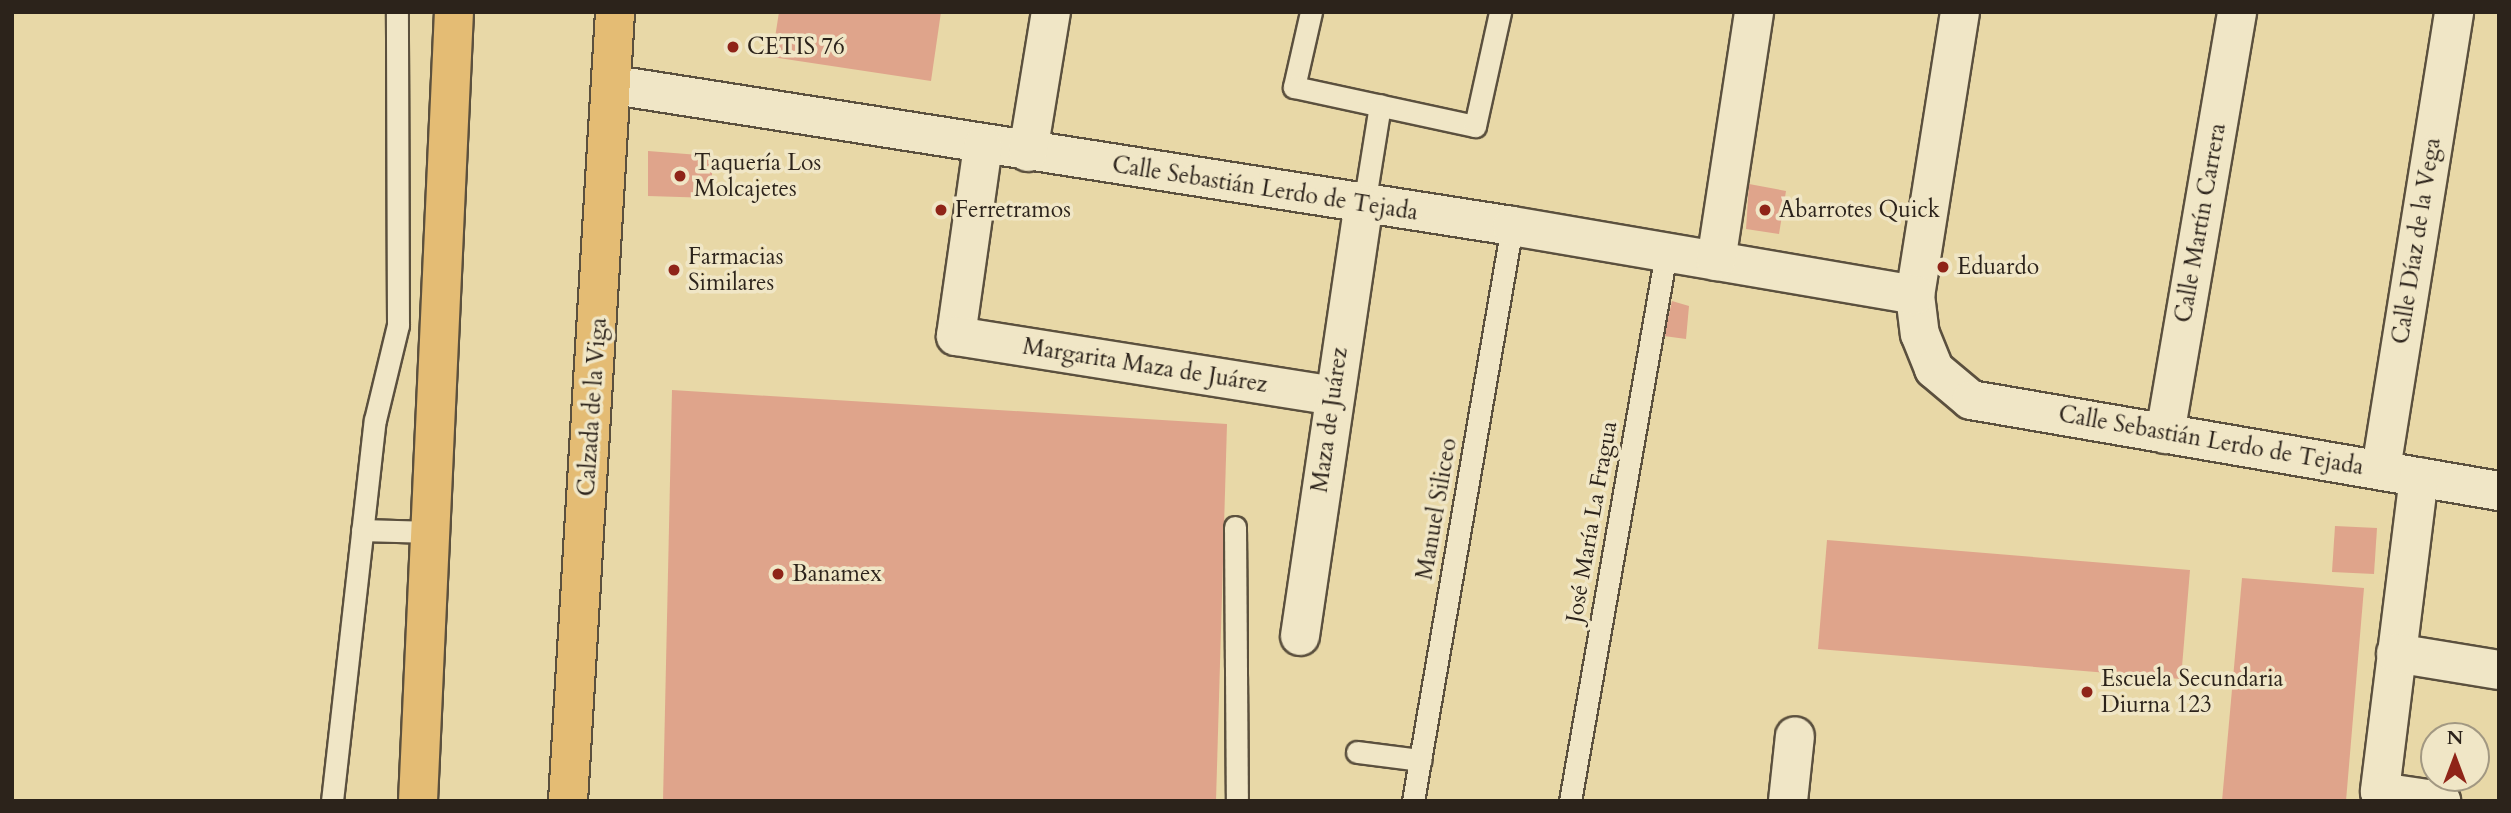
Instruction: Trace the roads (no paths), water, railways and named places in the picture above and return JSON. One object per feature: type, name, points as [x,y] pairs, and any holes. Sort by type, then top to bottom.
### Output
[{"type":"main road","points":[[418,801],[454,12]]},
{"type":"main road","name":"Calzada de la Viga","points":[[568,801],[614,85],[615,12]]},
{"type":"street","points":[[1028,152],[1051,12]]},
{"type":"street","points":[[1716,261],[1754,12]]},
{"type":"street","points":[[1915,295],[1960,12]]},
{"type":"street","name":"Calle Martín Carrera","points":[[2165,434],[2237,12]]},
{"type":"street","name":"Calle Díaz de la Vega","points":[[2381,469],[2454,12]]},
{"type":"street","name":"Calle Sebastián Lerdo de Tejada","points":[[614,85],[983,146],[1512,226],[1915,295],[1920,334],[1934,369],[1971,400],[2499,491]]},
{"type":"street","name":"Margarita Maza de Juárez","points":[[983,146],[956,336],[1333,396]]},
{"type":"street","name":"Maza de Juárez","points":[[1300,636],[1333,396],[1364,205]]},
{"type":"street","points":[[2419,477],[2380,792],[2441,801]]},
{"type":"street","points":[[2396,653],[2499,670]]},
{"type":"street","points":[[1788,801],[1795,736]]},
{"type":"lane","points":[[332,801],[375,420],[398,325],[397,12]]},
{"type":"lane","points":[[1311,12],[1294,87],[1475,125],[1500,12]]},
{"type":"lane","points":[[1364,205],[1380,105]]},
{"type":"lane","name":"Manuel Siliceo","points":[[1413,801],[1512,226]]},
{"type":"lane","name":"José María La Fragua","points":[[1570,801],[1667,253]]},
{"type":"lane","points":[[1235,527],[1237,801]]},
{"type":"lane","points":[[362,530],[431,532]]},
{"type":"lane","points":[[1357,752],[1420,760]]},
{"type":"place","name":"CETIS 76","points":[[733,47]]},
{"type":"place","name":"Taquería Los Molcajetes","points":[[680,176]]},
{"type":"place","name":"Ferretramos","points":[[941,210]]},
{"type":"place","name":"Abarrotes Quick","points":[[1765,210]]},
{"type":"place","name":"Eduardo","points":[[1943,267]]},
{"type":"place","name":"Farmacias Similares","points":[[674,270]]},
{"type":"place","name":"Banamex","points":[[778,574]]},
{"type":"place","name":"Escuela Secundaria Diurna 123","points":[[2087,692]]}]
